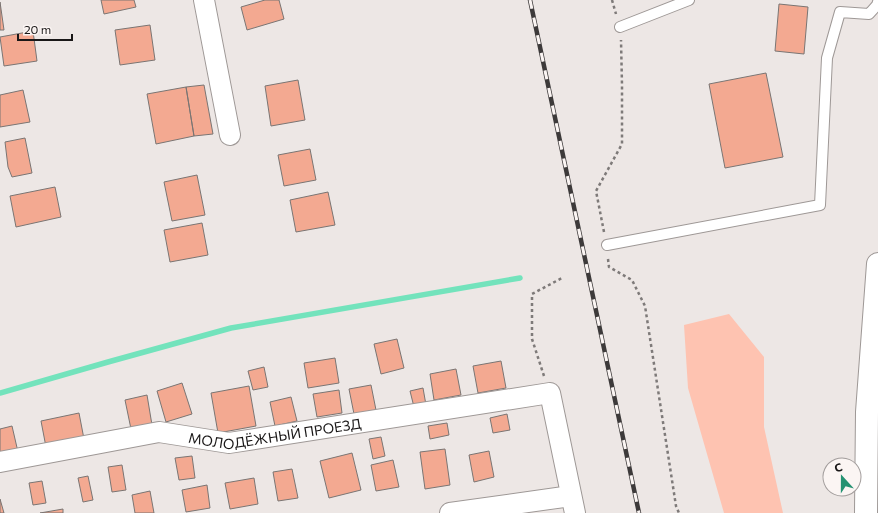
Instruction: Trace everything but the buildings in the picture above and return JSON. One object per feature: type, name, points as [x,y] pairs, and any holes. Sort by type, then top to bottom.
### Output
[{"type":"highway","points":[[866,513],[867,412],[878,264]]},
{"type":"street","points":[[204,0],[230,135]]},
{"type":"street","points":[[450,513],[573,504],[550,393]]},
{"type":"street","name":"МОЛОДЁЖНЫЙ ПРОЕЗД","points":[[0,462],[159,432],[229,442],[550,393]]},
{"type":"lane","points":[[620,27],[689,0]]},
{"type":"lane","points":[[607,245],[820,205],[827,58],[840,12],[869,14],[878,2]]},
{"type":"path","points":[[612,0],[620,27],[622,144],[596,191],[607,245],[609,267],[632,280],[645,306],[676,506],[679,513]]},
{"type":"path","points":[[550,393],[532,339],[532,294],[562,278]]},
{"type":"shaded area","points":[[729,314],[764,357],[764,427],[783,513],[724,513],[688,388],[684,325]]},
{"type":"waterway","points":[[0,393],[231,328],[520,278]]},
{"type":"railway","points":[[530,0],[639,513]]}]
